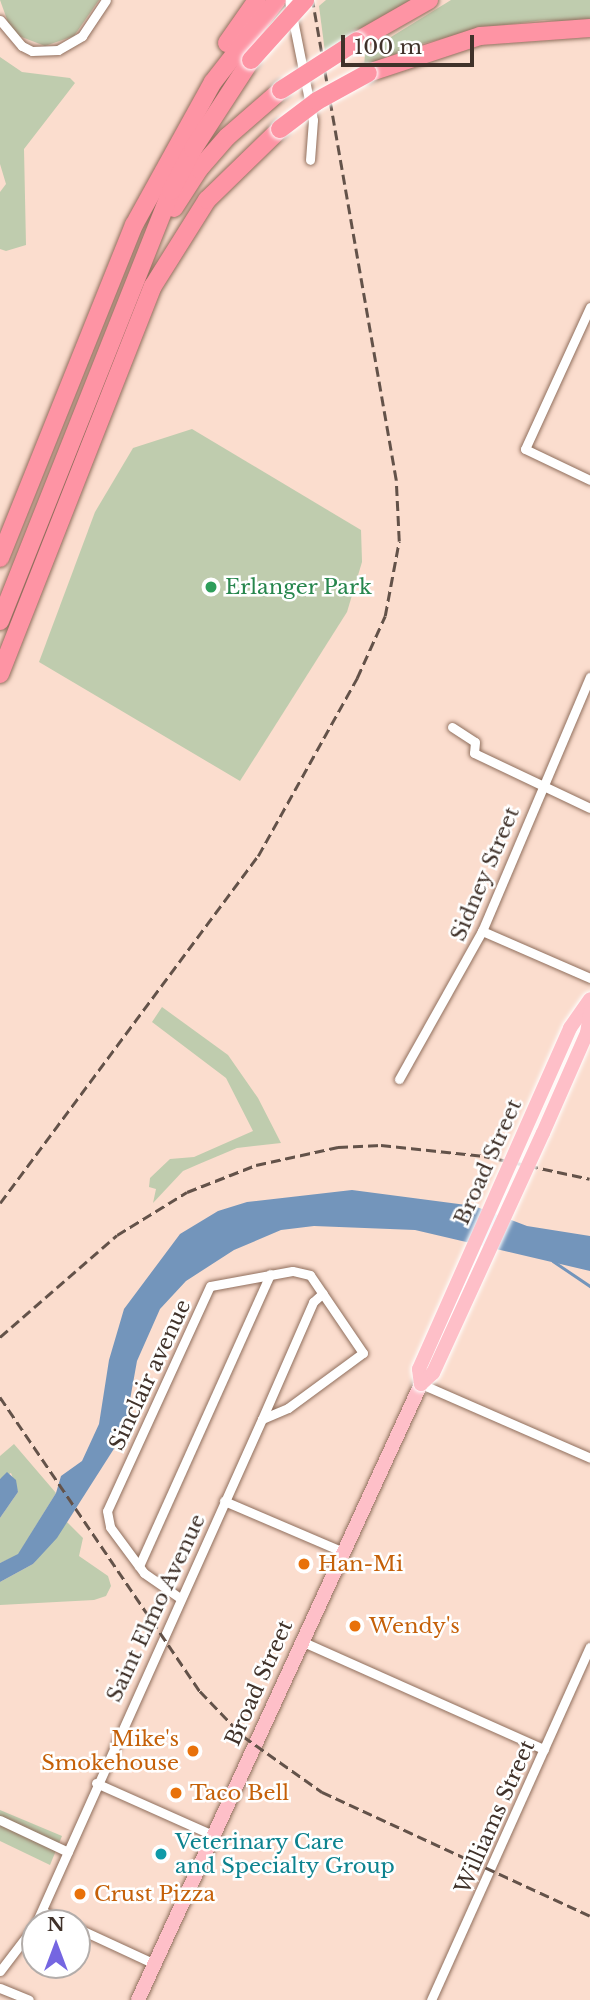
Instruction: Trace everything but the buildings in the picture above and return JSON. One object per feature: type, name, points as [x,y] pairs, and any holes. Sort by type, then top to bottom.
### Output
[{"type":"highway","points":[[0,558],[134,225],[181,132],[256,9],[277,0]]},
{"type":"highway","points":[[0,621],[148,249],[192,149],[251,60],[305,0]]},
{"type":"highway","points":[[148,249],[199,169],[256,109],[357,41],[429,0]]},
{"type":"highway","points":[[0,674],[153,286],[207,200],[280,129],[317,101],[368,73],[480,36],[590,28]]},
{"type":"main road","name":"Broad Street","points":[[421,1384],[419,1369],[570,1028],[590,999]]},
{"type":"main road","name":"Broad Street","points":[[138,2000],[341,1551],[421,1384],[433,1373],[538,1146],[587,1033],[590,1013]]},
{"type":"street","points":[[0,20],[22,46],[32,51],[58,50],[82,36],[106,0]]},
{"type":"street","points":[[289,0],[313,120],[310,160]]},
{"type":"street","points":[[590,307],[587,324],[525,449],[590,480]]},
{"type":"street","name":"Sidney Street","points":[[399,1079],[482,931],[541,785],[590,677]]},
{"type":"street","points":[[452,727],[475,742],[474,753],[590,808]]},
{"type":"street","points":[[482,931],[590,978]]},
{"type":"street","name":"Sinclair avenue","points":[[180,1598],[158,1587],[139,1566],[110,1527],[107,1511],[210,1286],[292,1271],[310,1275],[363,1353],[288,1408],[262,1419]]},
{"type":"street","points":[[139,1566],[270,1274]]},
{"type":"street","name":"Saint Elmo Avenue","points":[[43,1909],[96,1783],[313,1303],[323,1293]]},
{"type":"street","points":[[421,1384],[590,1458]]},
{"type":"street","points":[[225,1501],[341,1551]]},
{"type":"street","points":[[301,1641],[544,1749]]},
{"type":"street","name":"Williams Street","points":[[431,2000],[590,1647]]},
{"type":"street","points":[[96,1783],[213,1835]]},
{"type":"street","points":[[0,1820],[68,1852]]},
{"type":"street","points":[[91,1934],[155,1964]]},
{"type":"street","name":"Saint Elmo Avenue","points":[[0,1971],[21,1943]]},
{"type":"street","points":[[0,1988],[29,2000]]},
{"type":"green space","points":[[0,0],[99,0],[74,36],[45,46],[19,36],[9,25]]},
{"type":"green space","points":[[326,0],[424,0],[325,52],[319,6]]},
{"type":"green space","points":[[451,0],[590,0],[590,23],[544,20],[488,27],[413,46],[364,69],[365,53]]},
{"type":"green space","points":[[0,57],[22,72],[70,78],[75,83],[24,149],[26,245],[6,251],[0,249],[0,192],[6,184],[0,164]]},
{"type":"green space","name":"Erlanger Park","points":[[192,429],[361,530],[362,562],[347,612],[240,781],[39,662],[95,512],[133,448]]},
{"type":"green space","points":[[162,1007],[228,1055],[258,1098],[281,1143],[237,1148],[183,1171],[153,1203],[156,1189],[149,1187],[150,1178],[170,1159],[194,1157],[253,1131],[226,1078],[152,1022]]},
{"type":"green space","points":[[14,1444],[56,1493],[18,1555],[0,1563],[0,1518],[18,1492],[11,1473],[0,1479],[0,1456]]},
{"type":"green space","points":[[67,1522],[83,1538],[79,1556],[108,1576],[111,1586],[106,1596],[94,1600],[0,1605],[0,1582],[33,1564]]},
{"type":"green space","points":[[0,1810],[62,1836],[50,1865],[0,1841]]},
{"type":"water","points":[[352,1190],[474,1206],[527,1226],[590,1236],[590,1271],[415,1230],[314,1226],[281,1230],[234,1250],[186,1281],[160,1309],[137,1361],[124,1433],[57,1538],[33,1564],[0,1582],[0,1563],[18,1554],[56,1493],[61,1476],[82,1461],[99,1424],[109,1360],[124,1309],[180,1234],[218,1211],[247,1202]]},
{"type":"water","points":[[7,1472],[16,1480],[18,1492],[0,1518],[0,1479]]},
{"type":"waterway","points":[[553,1261],[590,1286]]},
{"type":"railway","points":[[0,1203],[258,856],[357,678],[385,616],[399,541],[396,480],[312,0]]},
{"type":"railway","points":[[0,1337],[117,1235],[187,1192],[256,1165],[338,1147],[381,1145],[484,1156],[590,1179]]},
{"type":"railway","points":[[0,1397],[200,1691],[243,1736],[322,1792],[590,1916]]},
{"type":"place","name":"Erlanger Park","points":[[211,587]]},
{"type":"place","name":"Han-Mi","points":[[304,1564]]},
{"type":"place","name":"Wendy's","points":[[355,1626]]},
{"type":"place","name":"Mike's Smokehouse","points":[[193,1751]]},
{"type":"place","name":"Taco Bell","points":[[176,1793]]},
{"type":"place","name":"Veterinary Care and Specialty Group","points":[[161,1854]]},
{"type":"place","name":"Crust Pizza","points":[[80,1894]]}]
